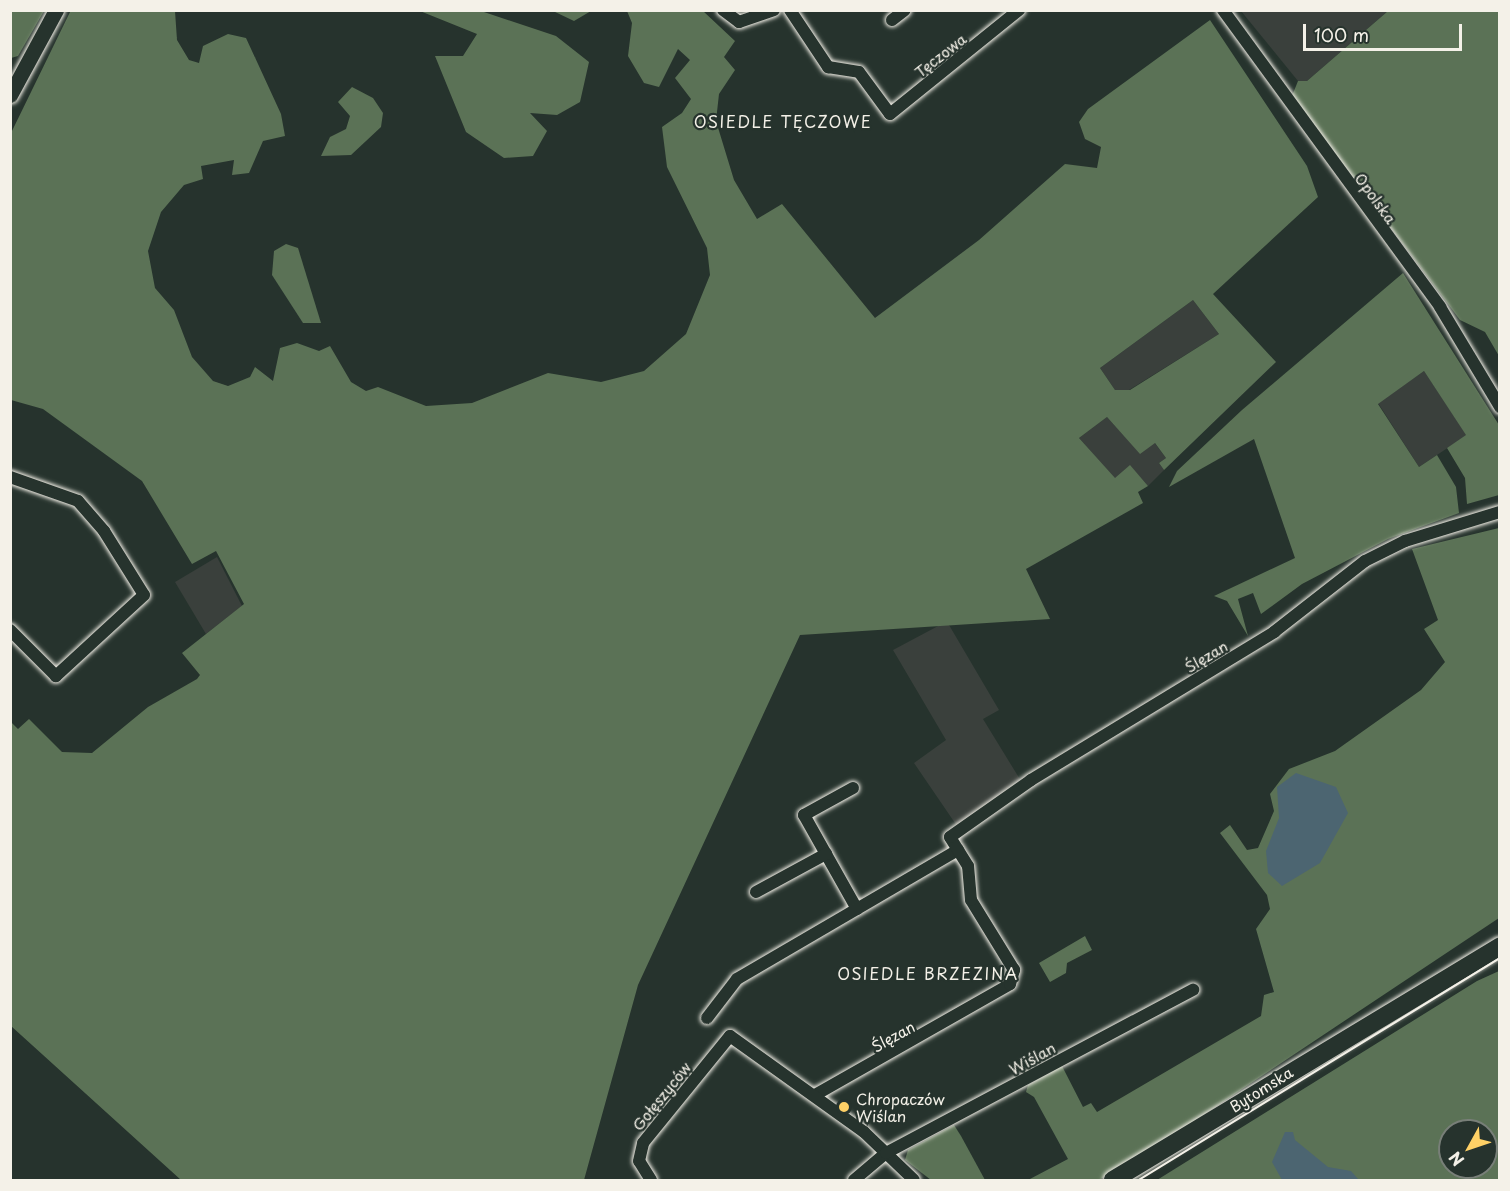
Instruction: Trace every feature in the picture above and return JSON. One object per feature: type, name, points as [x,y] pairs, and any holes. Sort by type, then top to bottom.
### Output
[{"type":"main road","name":"Bytomska","points":[[1409,997],[1500,935]]},
{"type":"main road","name":"Bytomska","points":[[1113,1180],[1409,997],[1500,946]]},
{"type":"street","points":[[11,94],[56,10]]},
{"type":"street","points":[[723,10],[739,22],[774,10]]},
{"type":"street","name":"Tęczowa","points":[[790,10],[828,67],[859,72],[890,114],[1019,10]]},
{"type":"street","points":[[892,20],[905,10]]},
{"type":"street","name":"Opolska","points":[[1223,10],[1440,307],[1500,407]]},
{"type":"street","points":[[10,477],[57,489],[78,501],[104,531],[144,595],[56,676],[10,630]]},
{"type":"street","name":"Ślęzan","points":[[814,1095],[1010,984],[1014,970],[971,900],[968,866],[950,837],[1031,780],[1274,632],[1365,561],[1405,542],[1500,512]]},
{"type":"street","points":[[853,788],[804,815],[857,909]]},
{"type":"street","points":[[707,1018],[737,978],[958,850]]},
{"type":"street","points":[[756,892],[826,854]]},
{"type":"street","name":"Wiślan","points":[[886,1153],[1193,990]]},
{"type":"street","name":"Gołęszyców","points":[[651,1180],[639,1161],[643,1143],[730,1036],[814,1095]]},
{"type":"street","points":[[814,1095],[886,1153],[914,1180]]},
{"type":"street","points":[[854,1180],[886,1153]]},
{"type":"shaded area","points":[[1241,11],[1388,11],[1307,81],[1298,81]]},
{"type":"shaded area","points":[[1193,300],[1219,334],[1129,390],[1115,390],[1100,368]]},
{"type":"shaded area","points":[[1424,371],[1467,435],[1419,467],[1378,403]]},
{"type":"shaded area","points":[[1107,417],[1140,453],[1154,442],[1166,458],[1159,463],[1164,470],[1148,486],[1130,466],[1115,479],[1079,438]]},
{"type":"shaded area","points":[[217,557],[242,606],[206,634],[175,582]]},
{"type":"shaded area","points":[[940,625],[949,625],[999,710],[983,719],[1021,781],[957,826],[914,763],[946,740],[893,650]]},
{"type":"green space","points":[[11,10],[44,11],[18,56],[11,58]]},
{"type":"green space","points":[[71,10],[175,11],[177,40],[189,60],[199,63],[203,46],[228,34],[246,38],[281,114],[285,136],[263,141],[249,173],[232,175],[234,160],[201,166],[203,179],[184,185],[161,212],[148,251],[155,288],[174,310],[192,357],[213,381],[228,386],[250,377],[255,367],[273,381],[280,348],[297,343],[319,351],[330,346],[351,382],[366,391],[378,387],[426,406],[472,403],[548,373],[601,382],[644,371],[686,334],[710,275],[707,248],[667,167],[662,127],[682,113],[691,99],[675,78],[690,60],[678,49],[659,87],[644,83],[628,56],[632,23],[627,11],[703,11],[735,41],[724,57],[735,70],[719,94],[716,121],[734,180],[757,219],[782,204],[875,318],[979,240],[1065,164],[1097,168],[1101,147],[1085,139],[1079,122],[1088,109],[1210,20],[1307,166],[1318,197],[1213,294],[1276,362],[1164,470],[1159,463],[1166,458],[1155,443],[1140,454],[1107,417],[1079,438],[1115,478],[1130,465],[1148,486],[1138,492],[1143,503],[1026,569],[1050,619],[800,635],[638,985],[584,1180],[181,1180],[11,1026],[11,722],[18,729],[29,719],[62,752],[92,753],[148,707],[197,679],[200,675],[182,653],[244,604],[216,551],[192,564],[142,481],[43,409],[11,400],[11,133]],"holes":[[[1193,300],[1219,334],[1130,390],[1115,390],[1100,368]]]},
{"type":"green space","points":[[420,11],[481,11],[556,36],[589,62],[580,102],[557,115],[530,113],[547,131],[533,156],[504,158],[466,132],[435,56],[463,56],[477,34]]},
{"type":"green space","points":[[553,11],[591,11],[574,21]]},
{"type":"green space","points":[[1388,11],[1499,11],[1499,356],[1485,332],[1460,320],[1292,96],[1298,81],[1307,81]]},
{"type":"green space","points":[[352,87],[373,98],[383,113],[381,127],[351,155],[321,156],[330,137],[346,129],[350,116],[338,102]]},
{"type":"green space","points":[[286,244],[298,248],[321,323],[303,323],[272,275],[274,251]]},
{"type":"green space","points":[[1403,273],[1499,425],[1499,495],[1467,504],[1465,478],[1447,448],[1466,435],[1424,371],[1378,404],[1419,467],[1437,455],[1456,487],[1459,513],[1388,539],[1302,584],[1261,614],[1253,593],[1238,599],[1248,636],[1227,601],[1214,596],[1295,558],[1254,439],[1169,487],[1177,471],[1242,410]]},
{"type":"green space","points":[[1499,528],[1499,918],[1128,1165],[1099,1180],[1028,1180],[1068,1159],[1034,1097],[1026,1092],[1028,1085],[1062,1066],[1083,1107],[1091,1103],[1097,1112],[1261,1016],[1264,995],[1274,992],[1256,929],[1270,909],[1267,895],[1220,833],[1230,825],[1247,850],[1258,848],[1274,811],[1270,794],[1289,769],[1335,751],[1421,690],[1445,662],[1424,629],[1438,620],[1412,549]]},
{"type":"green space","points":[[1085,936],[1092,950],[1067,963],[1066,973],[1050,982],[1039,963]]},
{"type":"green space","points":[[1499,971],[1499,1180],[1157,1180],[1477,981]]},
{"type":"green space","points":[[954,1125],[985,1180],[931,1180],[905,1160],[908,1150]]},
{"type":"water","points":[[1296,773],[1336,787],[1348,813],[1320,863],[1282,886],[1268,873],[1266,851],[1279,818],[1277,787]]},
{"type":"water","points":[[1285,1132],[1293,1132],[1295,1140],[1328,1167],[1351,1171],[1359,1180],[1282,1180],[1272,1162]]},
{"type":"tram line","points":[[1139,1180],[1500,958]]},
{"type":"place","name":"Chropaczów Wiślan","points":[[844,1107]]},
{"type":"district","name":"OSIEDLE TĘCZOWE","points":[[783,121]]},
{"type":"district","name":"OSIEDLE BRZEZINA","points":[[928,973]]}]
